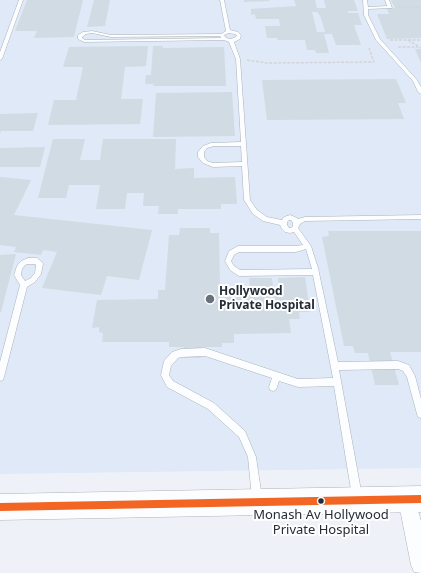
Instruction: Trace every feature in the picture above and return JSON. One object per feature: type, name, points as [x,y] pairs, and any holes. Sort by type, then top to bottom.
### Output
[{"type":"main road","points":[[0,507],[414,499]]},
{"type":"street","points":[[414,499],[421,565]]},
{"type":"lane","points":[[0,59],[21,0]]},
{"type":"lane","points":[[222,0],[228,31]]},
{"type":"lane","points":[[364,0],[366,15],[378,40],[415,80],[421,92]]},
{"type":"lane","points":[[365,8],[390,7],[387,0]]},
{"type":"lane","points":[[228,31],[223,37],[84,41],[80,39],[80,36],[85,32],[92,32],[111,36],[223,37],[231,41],[238,59],[247,200],[255,212],[265,219],[283,223],[288,229],[306,219],[421,217]]},
{"type":"lane","points":[[228,31],[239,35],[236,39],[231,41]]},
{"type":"lane","points":[[243,144],[213,144],[205,147],[201,152],[201,157],[205,162],[213,165],[244,164]]},
{"type":"lane","points":[[283,223],[288,218],[293,219],[308,246],[316,272],[358,500]]},
{"type":"lane","points":[[308,246],[296,249],[238,249],[231,253],[228,261],[232,268],[239,273],[316,272]]},
{"type":"lane","points":[[0,377],[24,285]]},
{"type":"lane","points":[[257,502],[252,457],[242,434],[211,406],[170,384],[165,375],[167,364],[175,355],[181,353],[205,352],[298,383],[337,382]]},
{"type":"lane","points":[[334,366],[398,365],[406,368],[411,376],[420,412]]},
{"type":"lane","points":[[273,387],[277,376]]},
{"type":"path","points":[[390,7],[421,7]]},
{"type":"path","points":[[378,40],[421,40]]},
{"type":"path","points":[[407,40],[421,48]]},
{"type":"path","points":[[394,48],[418,46]]},
{"type":"path","points":[[369,48],[373,60]]},
{"type":"shaded area","name":"Hollywood Private Hospital","points":[[0,0],[421,0],[421,468],[0,474]]},
{"type":"building","points":[[27,0],[83,0],[74,37],[34,38],[37,31],[15,31]]},
{"type":"building","points":[[94,0],[110,0],[105,26],[87,27]]},
{"type":"building","points":[[244,0],[269,0],[269,1],[244,2]]},
{"type":"building","points":[[294,0],[315,0],[317,8],[326,8],[324,0],[354,0],[358,11],[348,11],[348,13],[358,13],[362,25],[354,25],[361,45],[336,45],[332,34],[324,34],[329,53],[316,53],[315,50],[307,50],[305,40],[278,40],[277,38],[267,38],[265,26],[280,26],[279,19],[256,19],[255,14],[251,15],[251,9],[296,6]],"holes":[[[312,12],[318,12],[320,15],[325,32],[317,32]]]},
{"type":"building","points":[[391,0],[421,0],[421,38],[387,39],[377,14],[389,14],[387,8],[395,8]]},
{"type":"building","points":[[148,46],[146,66],[125,67],[121,99],[143,99],[140,124],[48,125],[54,100],[76,100],[83,67],[63,67],[69,47]]},
{"type":"building","points":[[153,46],[163,46],[163,48],[224,47],[226,86],[153,86],[154,84],[145,84],[146,75],[151,75]]},
{"type":"building","points":[[415,49],[421,49],[421,63]]},
{"type":"building","points":[[396,79],[406,103],[398,103],[404,119],[267,120],[262,80]]},
{"type":"building","points":[[232,92],[235,136],[153,137],[156,93]]},
{"type":"building","points":[[38,113],[33,131],[1,131],[0,134],[0,114]]},
{"type":"building","points":[[53,139],[85,139],[80,160],[100,160],[103,139],[176,139],[175,169],[194,168],[194,178],[235,177],[237,204],[221,204],[221,209],[178,209],[178,214],[158,214],[159,206],[143,206],[144,193],[127,193],[125,209],[96,209],[100,185],[69,185],[66,198],[38,198]]},
{"type":"building","points":[[45,147],[40,167],[0,167],[0,148]]},
{"type":"building","points":[[0,177],[31,180],[14,215],[152,230],[139,280],[107,276],[101,295],[42,288],[57,252],[43,250],[41,255],[14,252],[16,247],[0,245]]},
{"type":"building","points":[[180,228],[210,228],[210,233],[219,233],[220,288],[250,288],[249,278],[272,278],[273,289],[279,288],[278,278],[305,277],[310,312],[299,312],[300,319],[289,319],[291,333],[234,334],[234,343],[222,343],[222,347],[201,347],[201,358],[184,358],[184,347],[169,347],[169,342],[102,342],[103,333],[99,332],[99,327],[92,328],[97,300],[158,299],[158,290],[165,290],[169,235],[179,235]]},
{"type":"building","points":[[328,231],[421,231],[421,352],[390,352],[399,385],[375,385],[368,353],[355,353],[353,346],[344,346],[322,237],[329,236]]},
{"type":"building","points":[[16,254],[1,312],[0,312],[0,255]]},
{"type":"transit line","points":[[0,507],[421,499]]},
{"type":"place","name":"Hollywood Private Hospital","points":[[210,299]]},
{"type":"place","name":"Monash Av Hollywood Private Hospital","points":[[321,501]]}]
